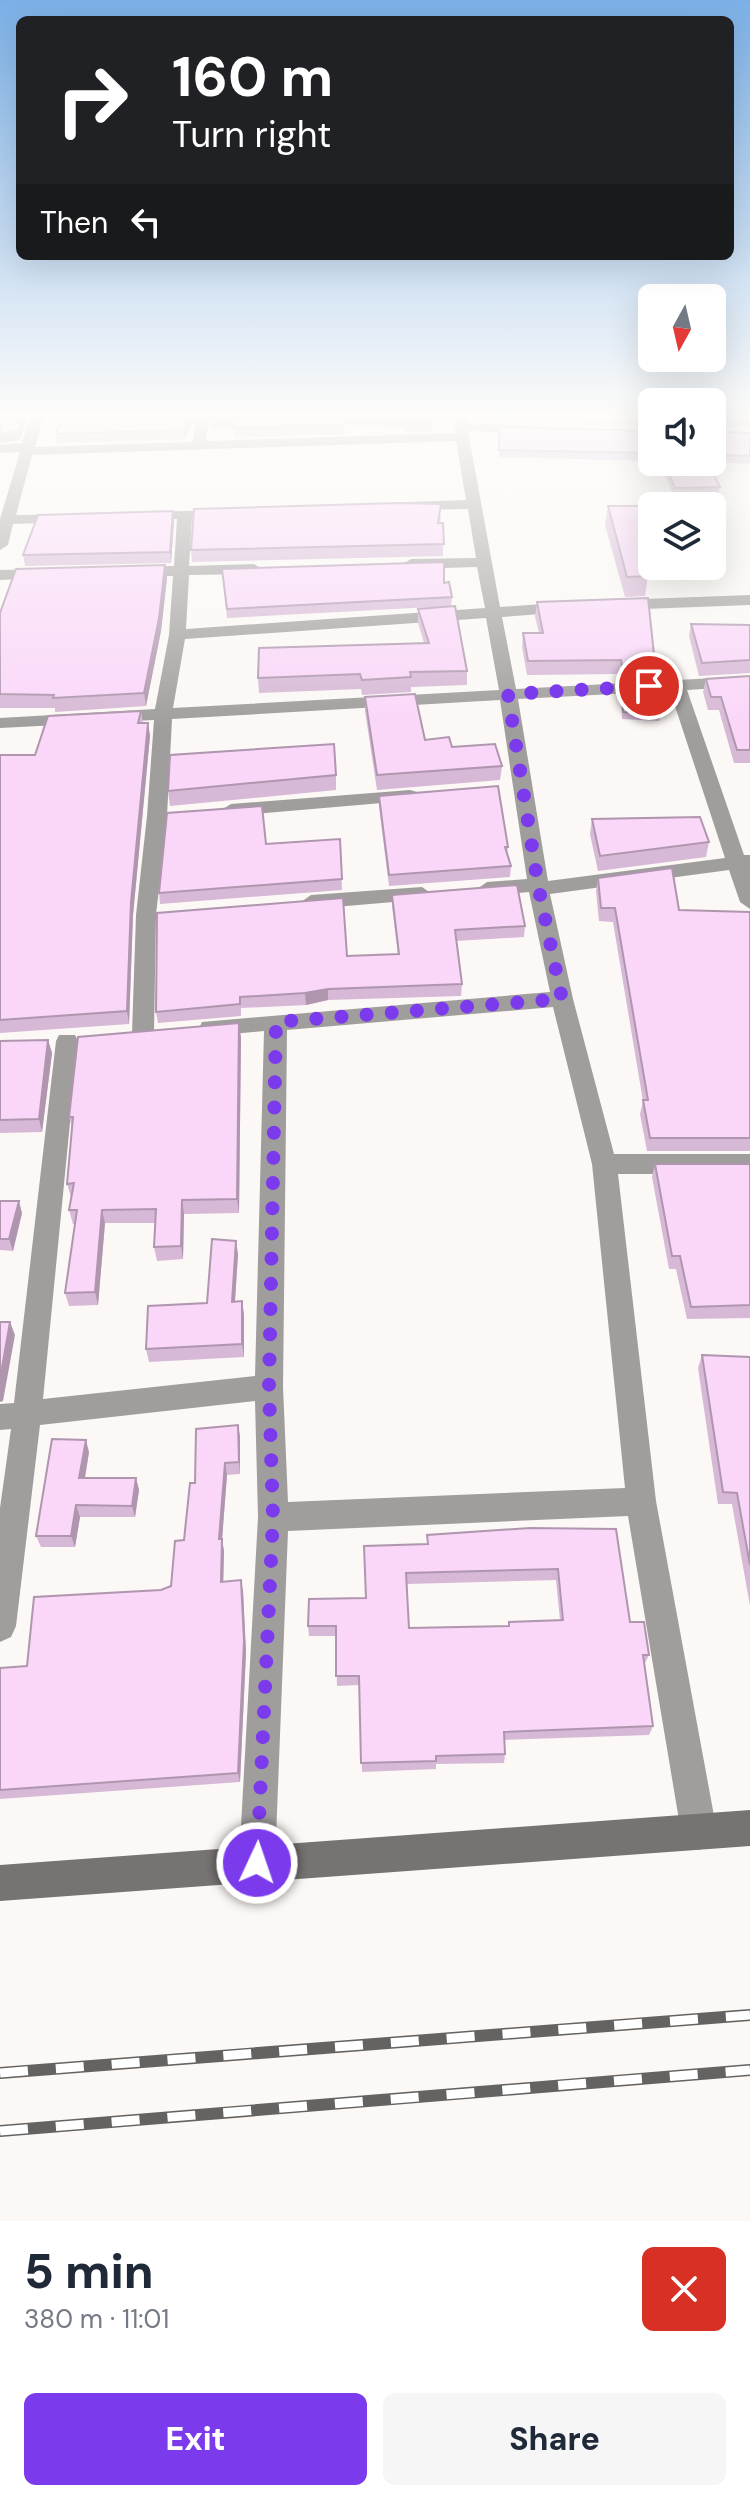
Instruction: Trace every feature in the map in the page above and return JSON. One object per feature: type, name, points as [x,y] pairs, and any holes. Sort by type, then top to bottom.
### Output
[{"type":"street","points":[[0,545],[7,522]]},
{"type":"street","points":[[184,522],[177,635],[163,714],[165,815],[154,914],[135,1034],[562,999]]},
{"type":"street","points":[[477,522],[508,694],[516,787],[562,999],[604,1164],[641,1501],[699,1832]]},
{"type":"street","points":[[388,565],[484,562]]},
{"type":"street","points":[[120,572],[277,568]]},
{"type":"street","points":[[0,575],[60,574]]},
{"type":"street","points":[[177,635],[493,610],[750,600]]},
{"type":"street","points":[[0,723],[750,681]]},
{"type":"street","points":[[677,685],[743,862],[750,902]]},
{"type":"street","points":[[205,812],[428,794]]},
{"type":"street","points":[[287,904],[538,885],[549,888],[743,862]]},
{"type":"street","points":[[257,1863],[273,1517],[269,1387],[276,1022]]},
{"type":"street","points":[[0,1626],[14,1416],[63,1041]]},
{"type":"street","points":[[604,1164],[750,1164]]},
{"type":"street","points":[[14,1416],[269,1387]]},
{"type":"street","points":[[273,1517],[641,1501]]},
{"type":"street","points":[[0,1883],[750,1828]]},
{"type":"building","points":[[36,522],[172,522],[170,552],[23,555]]},
{"type":"building","points":[[193,522],[443,523],[444,544],[191,550]]},
{"type":"building","points":[[612,522],[638,522],[638,576],[627,577]]},
{"type":"building","points":[[444,562],[444,583],[449,582],[452,597],[227,609],[222,569]]},
{"type":"building","points":[[165,565],[159,618],[144,693],[53,698],[54,695],[0,694],[0,613],[16,569]]},
{"type":"building","points":[[648,598],[655,664],[622,666],[621,660],[528,661],[523,633],[543,633],[537,602]]},
{"type":"building","points":[[455,606],[467,671],[410,672],[411,677],[362,680],[360,674],[258,678],[259,648],[429,643],[418,609]]},
{"type":"building","points":[[691,624],[750,625],[750,660],[702,663]]},
{"type":"building","points":[[750,676],[750,750],[737,750],[721,697],[711,697],[706,679]]},
{"type":"building","points":[[656,687],[661,713],[623,712],[622,689]]},
{"type":"building","points":[[415,694],[425,740],[449,737],[452,747],[495,744],[502,766],[377,775],[365,697]]},
{"type":"building","points":[[141,711],[138,723],[148,723],[131,902],[127,1011],[0,1020],[0,755],[35,755],[48,716]]},
{"type":"building","points":[[334,744],[336,775],[168,791],[170,755]]},
{"type":"building","points":[[498,786],[508,847],[505,847],[511,866],[389,875],[379,796]]},
{"type":"building","points":[[262,806],[266,844],[340,839],[342,879],[159,893],[167,813]]},
{"type":"building","points":[[700,817],[709,842],[600,856],[592,819]]},
{"type":"building","points":[[672,868],[679,910],[750,912],[750,1138],[650,1138],[643,1100],[648,1100],[615,908],[601,908],[598,878]]},
{"type":"building","points":[[517,885],[525,926],[455,930],[462,984],[328,989],[240,997],[240,1004],[156,1012],[157,913],[343,898],[347,956],[399,954],[392,895]]},
{"type":"building","points":[[239,1023],[237,1199],[182,1200],[181,1246],[154,1247],[156,1209],[102,1210],[95,1292],[65,1293],[77,1210],[69,1210],[74,1183],[67,1184],[73,1117],[69,1117],[78,1037]]},
{"type":"building","points":[[48,1040],[39,1119],[0,1120],[0,1041]]},
{"type":"building","points":[[655,1164],[750,1164],[750,1305],[691,1307],[680,1256],[672,1256]]},
{"type":"building","points":[[0,1201],[19,1201],[9,1239],[0,1239]]},
{"type":"building","points":[[212,1239],[236,1241],[232,1302],[242,1301],[242,1344],[146,1349],[148,1306],[207,1303]]},
{"type":"building","points":[[0,1322],[10,1322],[0,1379]]},
{"type":"building","points":[[702,1355],[750,1357],[750,1565],[737,1493],[723,1492]]},
{"type":"building","points":[[238,1425],[239,1462],[225,1463],[219,1539],[222,1539],[221,1582],[241,1580],[244,1641],[238,1773],[0,1790],[0,1668],[27,1666],[34,1597],[161,1590],[171,1586],[175,1541],[184,1540],[190,1483],[195,1483],[196,1429]]},
{"type":"building","points":[[52,1439],[86,1440],[79,1478],[136,1478],[132,1506],[76,1505],[71,1536],[36,1536]]},
{"type":"building","points":[[530,1528],[616,1529],[630,1622],[644,1622],[649,1655],[643,1655],[653,1726],[504,1732],[505,1754],[436,1756],[436,1761],[361,1763],[359,1676],[336,1676],[336,1626],[308,1626],[309,1599],[366,1598],[364,1546],[428,1544],[427,1535]],"holes":[[[558,1569],[563,1620],[509,1622],[509,1626],[409,1628],[406,1573]]]},
{"type":"railway","points":[[0,2073],[750,2015]]},
{"type":"railway","points":[[0,2131],[750,2070]]},
{"type":"route","points":[[257,1863],[273,1517],[269,1387],[276,1022],[562,999],[538,885],[508,694],[649,686]]}]
